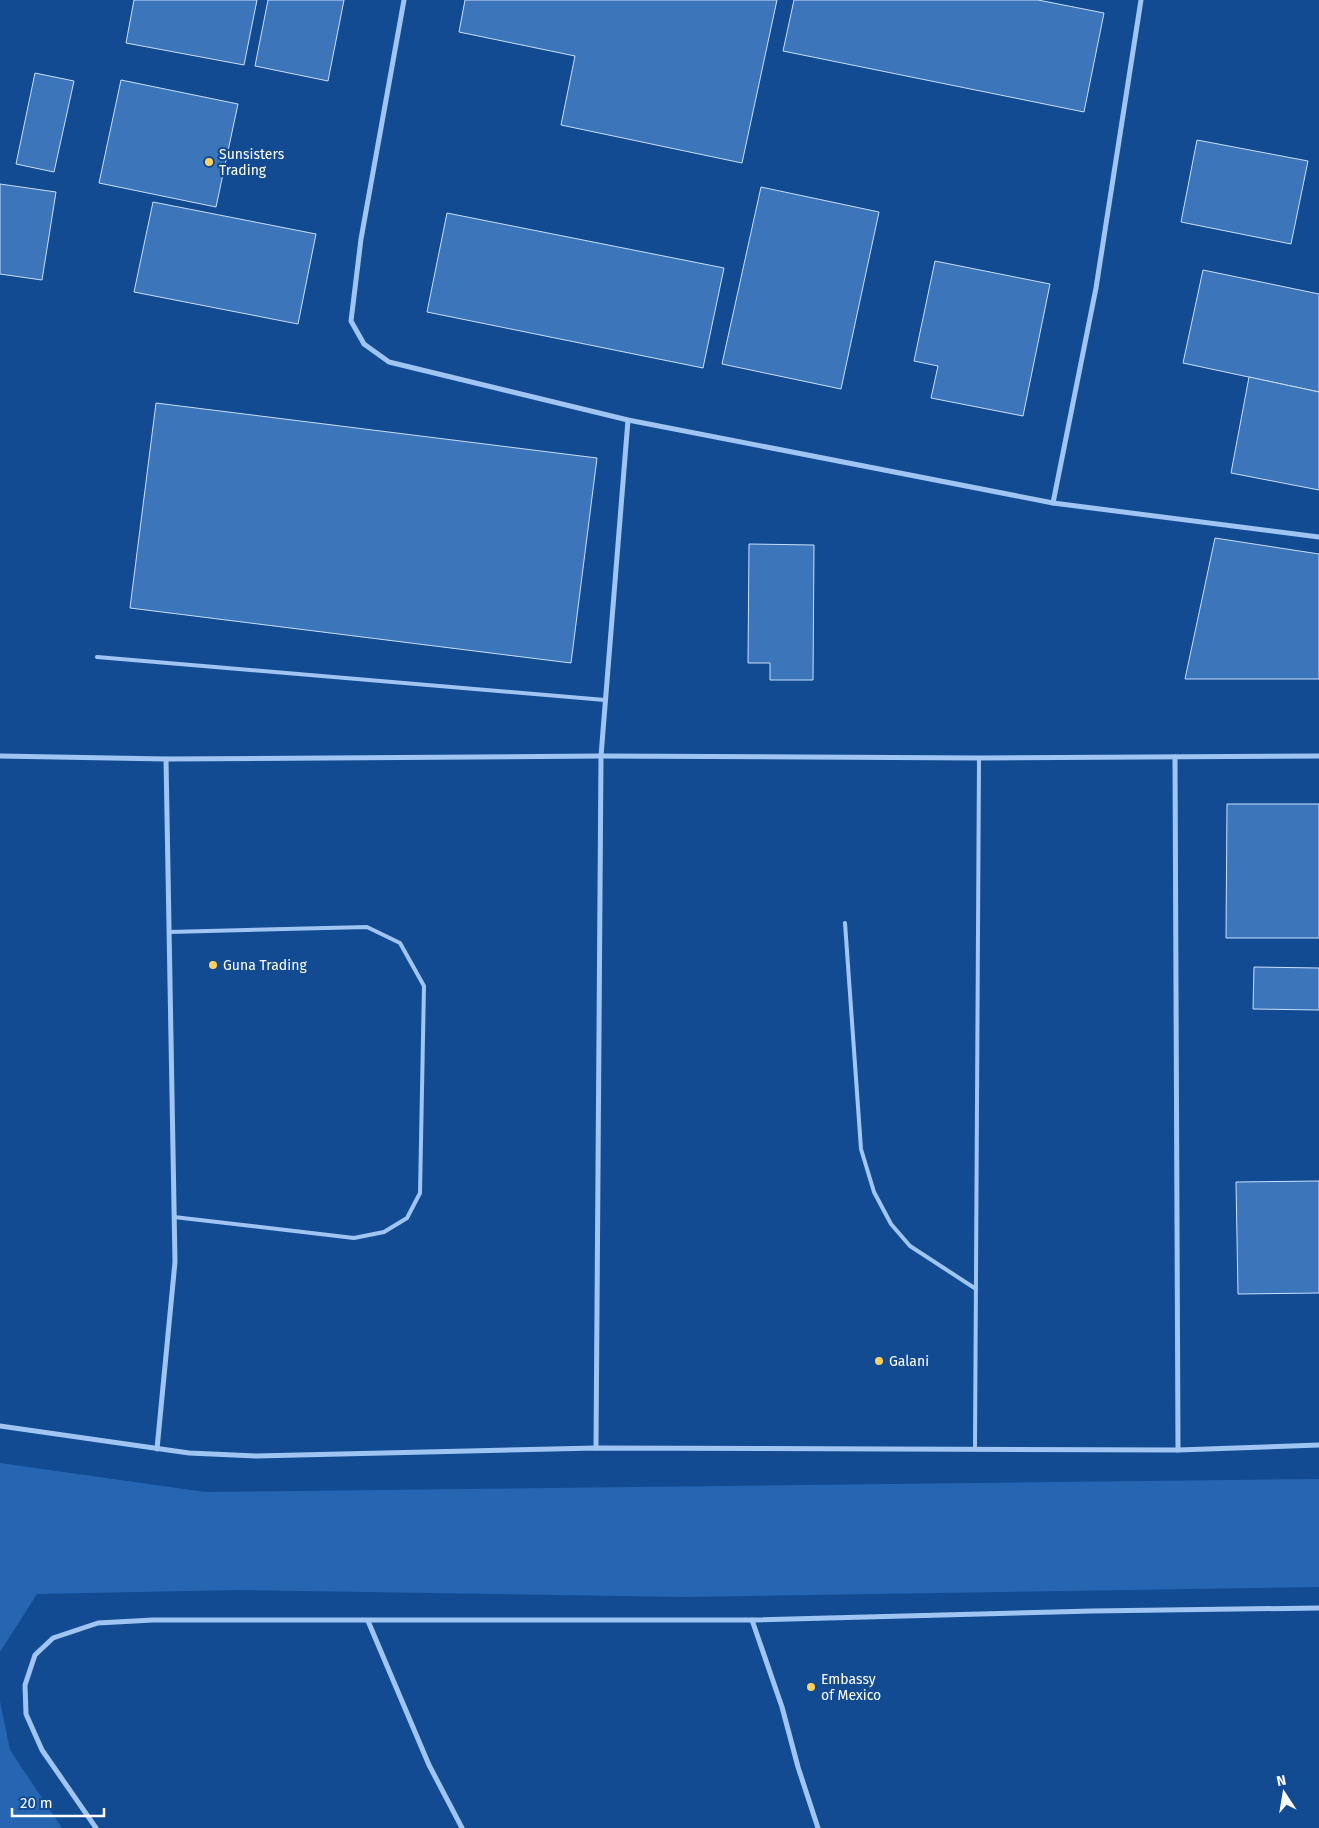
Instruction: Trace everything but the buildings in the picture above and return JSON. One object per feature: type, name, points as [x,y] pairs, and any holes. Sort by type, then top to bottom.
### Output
[{"type":"street","points":[[404,0],[361,239],[351,321],[364,344],[389,362],[628,420],[1053,503],[1319,537]]},
{"type":"street","points":[[1053,503],[1096,288],[1141,0]]},
{"type":"street","points":[[596,1448],[601,756],[628,420]]},
{"type":"street","points":[[0,756],[166,760],[601,756],[979,758],[1319,756]]},
{"type":"street","points":[[1175,757],[1178,1450]]},
{"type":"street","points":[[157,1449],[175,1262],[166,760]]},
{"type":"street","points":[[0,1426],[189,1453],[256,1456],[596,1448],[1178,1450],[1319,1445]]},
{"type":"street","points":[[96,1828],[42,1750],[26,1714],[25,1685],[35,1655],[53,1638],[98,1623],[153,1620],[752,1620],[1092,1611],[1319,1608]]},
{"type":"street","points":[[752,1620],[782,1708],[798,1768],[818,1828]]},
{"type":"street","points":[[368,1621],[429,1765],[462,1828]]},
{"type":"lane","points":[[97,657],[605,700]]},
{"type":"lane","points":[[975,1448],[979,758]]},
{"type":"lane","points":[[845,923],[861,1149],[874,1192],[891,1224],[910,1246],[976,1289]]},
{"type":"lane","points":[[169,932],[367,927],[400,943],[424,986],[420,1193],[407,1218],[384,1232],[354,1238],[174,1217]]},
{"type":"shaded area","points":[[0,1463],[205,1492],[1319,1479],[1319,1587],[685,1597],[238,1590],[37,1594],[0,1652]]},
{"type":"shaded area","points":[[0,1701],[10,1750],[62,1828],[0,1828]]},
{"type":"place","name":"Sunsisters Trading","points":[[209,162]]},
{"type":"place","name":"Guna Trading","points":[[213,965]]},
{"type":"place","name":"Galani","points":[[879,1361]]},
{"type":"place","name":"Embassy of Mexico","points":[[811,1687]]}]
